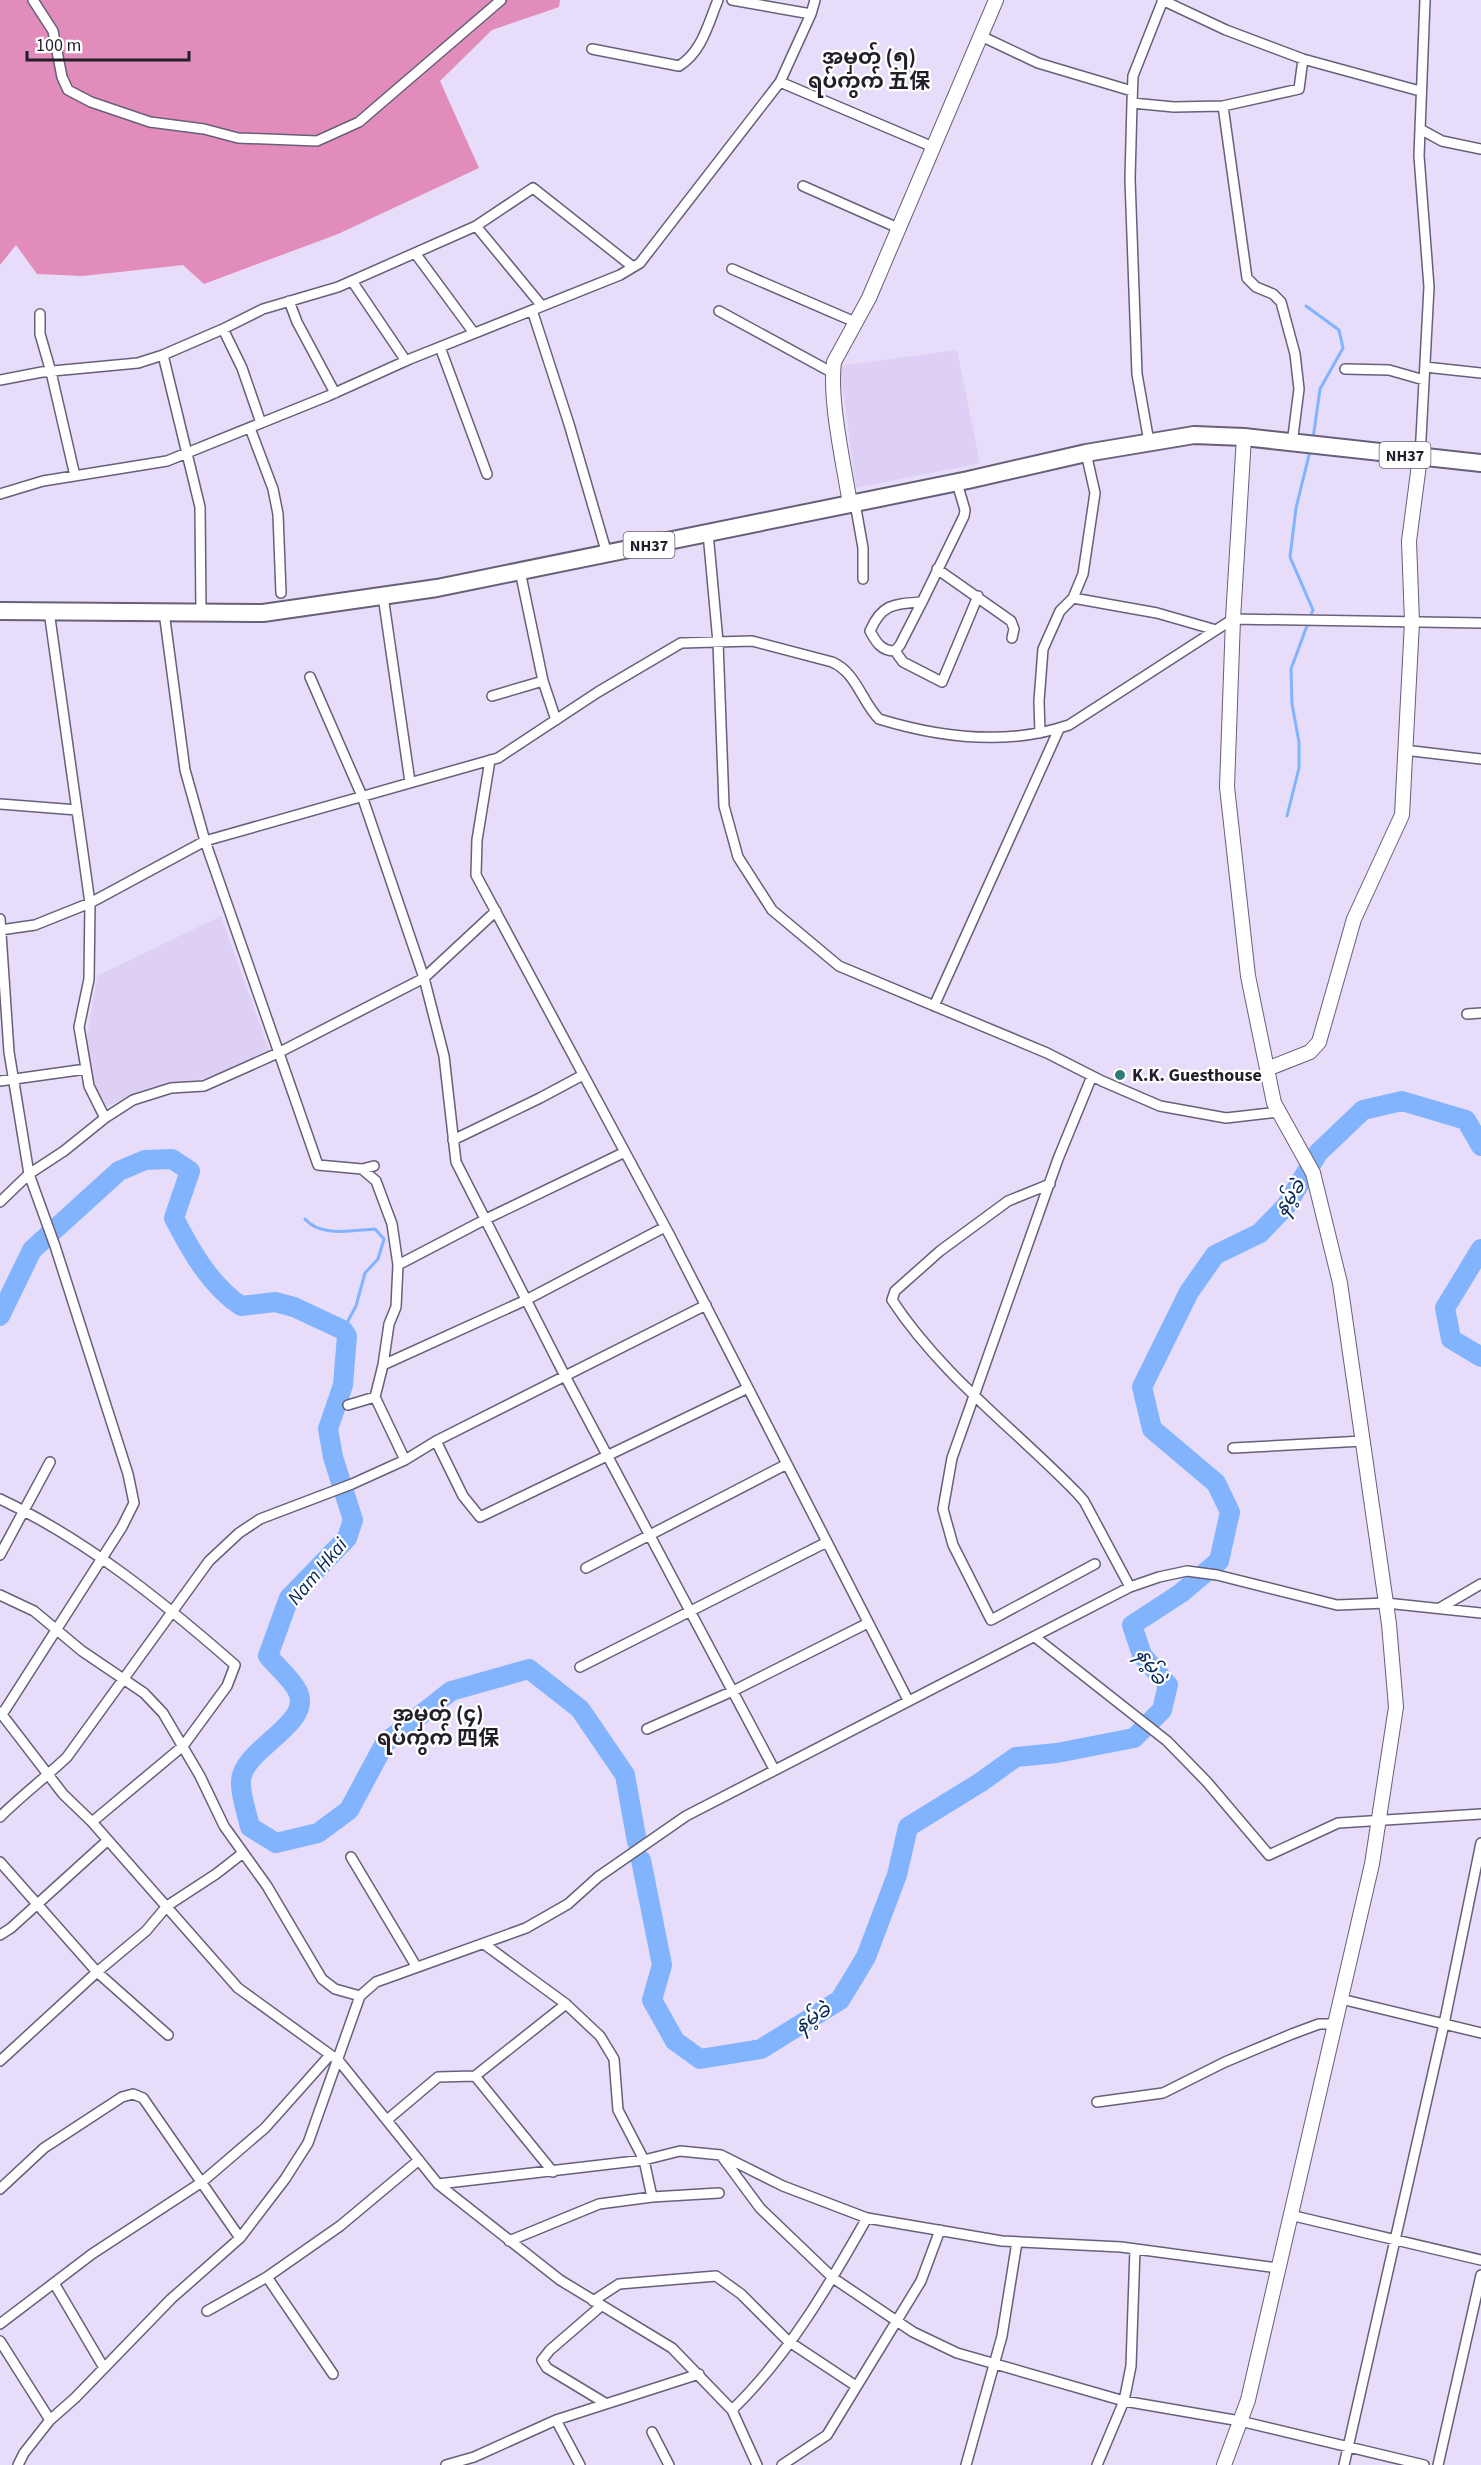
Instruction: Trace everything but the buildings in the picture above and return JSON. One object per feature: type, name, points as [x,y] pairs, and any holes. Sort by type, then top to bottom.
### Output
[{"type":"highway","name":"NH37","points":[[0,611],[263,613],[384,596],[437,588],[957,483],[1086,453],[1194,435],[1244,437],[1481,463]]},
{"type":"main road","points":[[853,504],[833,373],[838,352],[868,298],[996,0]]},
{"type":"main road","points":[[1224,2465],[1248,2400],[1372,1863],[1396,1707],[1386,1603],[1340,1282],[1313,1173],[1274,1103],[1248,976],[1227,787],[1233,619],[1244,437]]},
{"type":"main road","points":[[1267,1070],[1310,1053],[1319,1042],[1354,919],[1402,815],[1412,622],[1409,541],[1420,457]]},
{"type":"street","points":[[33,0],[53,31],[62,77],[68,90],[84,98],[150,122],[204,129],[238,138],[317,141],[359,122],[501,0]]},
{"type":"street","points":[[592,49],[679,66],[689,60],[697,50],[718,0]]},
{"type":"street","points":[[732,0],[811,14]]},
{"type":"street","points":[[0,495],[43,481],[167,461],[335,393],[474,333],[620,275],[640,263],[780,82],[811,14],[815,0]]},
{"type":"street","points":[[1149,442],[1137,374],[1130,179],[1132,91],[1133,76],[1162,0],[1226,30],[1303,59],[1420,91]]},
{"type":"street","points":[[1420,457],[1429,287],[1419,156],[1425,0]]},
{"type":"street","points":[[981,36],[1038,63],[1132,91]]},
{"type":"street","points":[[1132,103],[1174,107],[1223,106],[1299,89],[1303,59]]},
{"type":"street","points":[[780,82],[933,147]]},
{"type":"street","points":[[1223,106],[1237,223],[1247,278],[1256,287],[1273,294],[1281,302],[1295,354],[1299,389],[1292,444]]},
{"type":"street","points":[[1420,129],[1442,141],[1481,149]]},
{"type":"street","points":[[803,186],[898,228]]},
{"type":"street","points":[[0,380],[138,363],[163,355],[223,330],[263,309],[352,281],[476,226],[533,188],[633,267]]},
{"type":"street","points":[[476,226],[542,306]]},
{"type":"street","points":[[415,253],[474,333]]},
{"type":"street","points":[[732,269],[855,322]]},
{"type":"street","points":[[352,281],[406,361]]},
{"type":"street","points":[[289,301],[297,322],[335,393]]},
{"type":"street","points":[[532,310],[569,424],[607,554]]},
{"type":"street","points":[[719,310],[833,373]]},
{"type":"street","points":[[40,314],[40,334],[75,476]]},
{"type":"street","points":[[223,330],[242,368],[261,423]]},
{"type":"street","points":[[440,347],[487,474]]},
{"type":"street","points":[[163,355],[200,507],[201,612]]},
{"type":"street","points":[[1425,367],[1481,373]]},
{"type":"street","points":[[1345,369],[1389,370],[1424,380]]},
{"type":"street","points":[[250,428],[273,489],[278,514],[281,593]]},
{"type":"street","points":[[1040,733],[1039,701],[1043,649],[1060,611],[1073,598],[1083,574],[1095,493],[1086,453]]},
{"type":"street","points":[[895,651],[964,516],[965,510],[957,483]]},
{"type":"street","points":[[853,504],[862,548],[863,579]]},
{"type":"street","points":[[708,533],[718,642],[724,806],[738,857],[772,910],[839,966],[1047,1053],[1160,1106],[1226,1118],[1279,1112]]},
{"type":"street","points":[[937,569],[1011,621],[1014,629],[1012,638]]},
{"type":"street","points":[[519,571],[543,681],[556,720]]},
{"type":"street","points":[[384,596],[410,782]]},
{"type":"street","points":[[895,651],[903,662],[939,682],[944,681],[978,596]]},
{"type":"street","points":[[1073,598],[1157,613],[1216,630]]},
{"type":"street","points":[[895,651],[888,651],[878,646],[870,631],[875,620],[882,610],[890,606],[922,602]]},
{"type":"street","points":[[49,611],[90,903],[89,979],[79,1027],[89,1086],[105,1118]]},
{"type":"street","points":[[164,612],[185,770],[205,842],[318,1166],[362,1168],[374,1166]]},
{"type":"street","points":[[1,930],[35,925],[90,903],[205,842],[498,758],[681,643],[752,641],[842,666],[870,710],[879,719],[976,738],[1008,738],[1059,729],[1069,725],[1233,619],[1481,623]]},
{"type":"street","points":[[310,677],[362,796],[424,978],[444,1056],[456,1162],[565,1376],[774,1769]]},
{"type":"street","points":[[492,696],[543,681]]},
{"type":"street","points":[[934,1006],[1059,729]]},
{"type":"street","points":[[1404,750],[1481,759]]},
{"type":"street","points":[[490,760],[477,840],[476,875],[665,1227],[908,1700]]},
{"type":"street","points":[[0,804],[77,810]]},
{"type":"street","points":[[0,1202],[29,1174],[64,1151],[105,1118],[134,1100],[171,1088],[204,1086],[278,1053],[424,978],[496,911]]},
{"type":"street","points":[[0,919],[9,1052],[29,1174],[55,1246],[128,1474],[134,1503],[102,1559],[1,1713],[63,1794],[92,1822],[238,1988],[339,2061],[438,2184],[560,2280],[672,2348],[732,2410],[757,2465]]},
{"type":"street","points":[[1467,1014],[1481,1013]]},
{"type":"street","points":[[0,1081],[86,1069]]},
{"type":"street","points":[[453,1140],[583,1075]]},
{"type":"street","points":[[1092,1076],[1050,1184],[952,1458],[943,1509],[953,1545],[991,1620],[1095,1564]]},
{"type":"street","points":[[398,1265],[486,1219],[625,1152]]},
{"type":"street","points":[[362,1168],[376,1181],[392,1224],[398,1265],[396,1306],[388,1324],[383,1365],[375,1397],[405,1460]]},
{"type":"street","points":[[1050,1184],[1008,1201],[940,1251],[895,1291],[892,1300],[911,1329],[975,1398],[1077,1493],[1130,1587]]},
{"type":"street","points":[[383,1365],[526,1300],[665,1227]]},
{"type":"street","points":[[0,1818],[25,1792],[67,1757],[209,1561],[239,1533],[260,1519],[352,1484],[405,1460],[436,1441],[705,1305]]},
{"type":"street","points":[[436,1441],[464,1496],[480,1517],[748,1388]]},
{"type":"street","points":[[348,1405],[375,1397]]},
{"type":"street","points":[[1233,1448],[1363,1441]]},
{"type":"street","points":[[0,1555],[50,1462]]},
{"type":"street","points":[[586,1568],[787,1464]]},
{"type":"street","points":[[0,1499],[73,1539],[102,1559],[173,1610],[235,1665],[227,1686],[183,1746],[92,1822]]},
{"type":"street","points":[[580,1667],[827,1542]]},
{"type":"street","points":[[18,2465],[24,2453],[50,2420],[75,2398],[171,2300],[240,2238],[285,2179],[308,2143],[339,2061],[360,1996],[376,1982],[526,1928],[568,1904],[598,1877],[686,1816],[1130,1587],[1159,1577],[1187,1571],[1217,1575],[1337,1605],[1386,1603],[1481,1613]]},
{"type":"street","points":[[1440,1608],[1481,1584]]},
{"type":"street","points":[[0,1596],[34,1611],[82,1651],[144,1693],[163,1713],[183,1746],[224,1826],[267,1886],[322,1979],[335,1989],[360,1996]]},
{"type":"street","points":[[647,1729],[733,1691],[868,1623]]},
{"type":"street","points":[[1035,1637],[1167,1741],[1207,1782],[1269,1855],[1338,1823],[1481,1814]]},
{"type":"street","points":[[0,1935],[37,1905],[108,1840]]},
{"type":"street","points":[[1344,2465],[1444,2024],[1481,1843]]},
{"type":"street","points":[[0,2061],[97,1972],[146,1931],[167,1906],[243,1853]]},
{"type":"street","points":[[351,1857],[416,1966]]},
{"type":"street","points":[[0,1862],[97,1972],[168,2035]]},
{"type":"street","points":[[483,1944],[566,2004],[600,2036],[615,2059],[618,2110],[644,2160],[652,2197]]},
{"type":"street","points":[[1341,1999],[1481,2033]]},
{"type":"street","points":[[387,2120],[438,2077],[476,2076],[566,2004]]},
{"type":"street","points":[[1097,2102],[1163,2093],[1226,2062],[1292,2034],[1319,2024],[1335,2024]]},
{"type":"street","points":[[0,2324],[92,2254],[202,2182],[265,2128],[330,2055]]},
{"type":"street","points":[[476,2076],[553,2172]]},
{"type":"street","points":[[0,2188],[44,2148],[122,2097],[133,2094],[143,2098],[240,2238]]},
{"type":"street","points":[[438,2184],[644,2160],[680,2151],[721,2156],[783,2186],[867,2218],[1017,2242],[1135,2249],[1278,2268]]},
{"type":"street","points":[[721,2156],[760,2208],[833,2278],[913,2332],[957,2353],[1124,2402],[1240,2421],[1424,2465]]},
{"type":"street","points":[[207,2311],[267,2277],[340,2226],[419,2160]]},
{"type":"street","points":[[509,2241],[599,2204],[652,2197],[719,2193]]},
{"type":"street","points":[[1290,2215],[1481,2260]]},
{"type":"street","points":[[732,2410],[758,2384],[789,2341],[833,2278],[867,2218]]},
{"type":"street","points":[[782,2465],[827,2435],[921,2281],[940,2230]]},
{"type":"street","points":[[966,2465],[1002,2336],[1017,2242]]},
{"type":"street","points":[[1097,2465],[1124,2402],[1131,2366],[1135,2249]]},
{"type":"street","points":[[1438,2465],[1481,2274]]},
{"type":"street","points":[[605,2403],[547,2368],[542,2360],[549,2350],[619,2284],[716,2276],[741,2294],[789,2341],[856,2386]]},
{"type":"street","points":[[267,2277],[333,2374]]},
{"type":"street","points":[[54,2283],[104,2368]]},
{"type":"street","points":[[0,2341],[50,2420]]},
{"type":"street","points":[[446,2465],[474,2457],[556,2420],[699,2374]]},
{"type":"street","points":[[556,2420],[580,2465]]},
{"type":"street","points":[[652,2432],[669,2465]]},
{"type":"shaded area","points":[[0,0],[560,0],[559,7],[492,30],[440,81],[479,168],[338,234],[204,284],[183,265],[83,276],[37,274],[16,245],[0,265]]},
{"type":"shaded area","points":[[957,350],[980,463],[856,488],[840,366]]},
{"type":"shaded area","points":[[221,916],[270,1053],[221,1077],[168,1083],[107,1106],[93,1083],[87,1039],[97,976]]},
{"type":"waterway","points":[[1306,306],[1339,330],[1343,348],[1320,389],[1313,439]]},
{"type":"waterway","points":[[1310,451],[1296,508],[1290,557],[1313,610],[1310,617]]},
{"type":"waterway","points":[[1287,816],[1299,768],[1299,742],[1292,704],[1291,669],[1308,623]]},
{"type":"waterway","name":"နမ့်ခဲ","points":[[641,1860],[662,1965],[652,2000],[675,2041],[700,2059],[761,2049],[840,2000],[866,1957],[897,1875],[908,1827],[981,1782],[1016,1757],[1057,1753],[1134,1738],[1162,1710],[1168,1685],[1142,1655],[1132,1625],[1181,1593],[1219,1561],[1230,1512],[1216,1483],[1152,1429],[1142,1387],[1189,1292],[1215,1255],[1260,1233],[1286,1206],[1318,1153],[1363,1110],[1402,1101],[1466,1120],[1481,1146]]},
{"type":"waterway","name":"Nam Hkai","points":[[0,1316],[32,1250],[119,1171],[145,1160],[172,1159],[190,1171],[174,1218],[194,1255],[220,1288],[241,1306],[275,1302],[294,1307],[343,1330],[347,1336],[343,1385],[328,1429],[333,1457],[353,1520],[347,1538],[289,1598],[268,1656],[295,1687],[300,1704],[296,1715],[287,1726],[252,1758],[244,1769],[241,1786],[250,1827],[276,1843],[318,1833],[349,1810],[385,1743],[451,1691],[529,1669],[580,1709],[625,1775],[637,1842]]},
{"type":"waterway","points":[[305,1219],[312,1225],[329,1231],[375,1229],[384,1239],[378,1259],[365,1273],[356,1306],[343,1330]]},
{"type":"waterway","name":"နမ့်ခဲ","points":[[1481,1249],[1445,1308],[1451,1339],[1481,1357]]},
{"type":"place","name":"K.K. Guesthouse","points":[[1120,1075]]},
{"type":"district","name":"အမှတ် (၅) ရပ်ကွက် 五保","points":[[869,69]]},
{"type":"district","name":"အမှတ် (၄) ရပ်ကွက် 四保","points":[[438,1726]]}]
